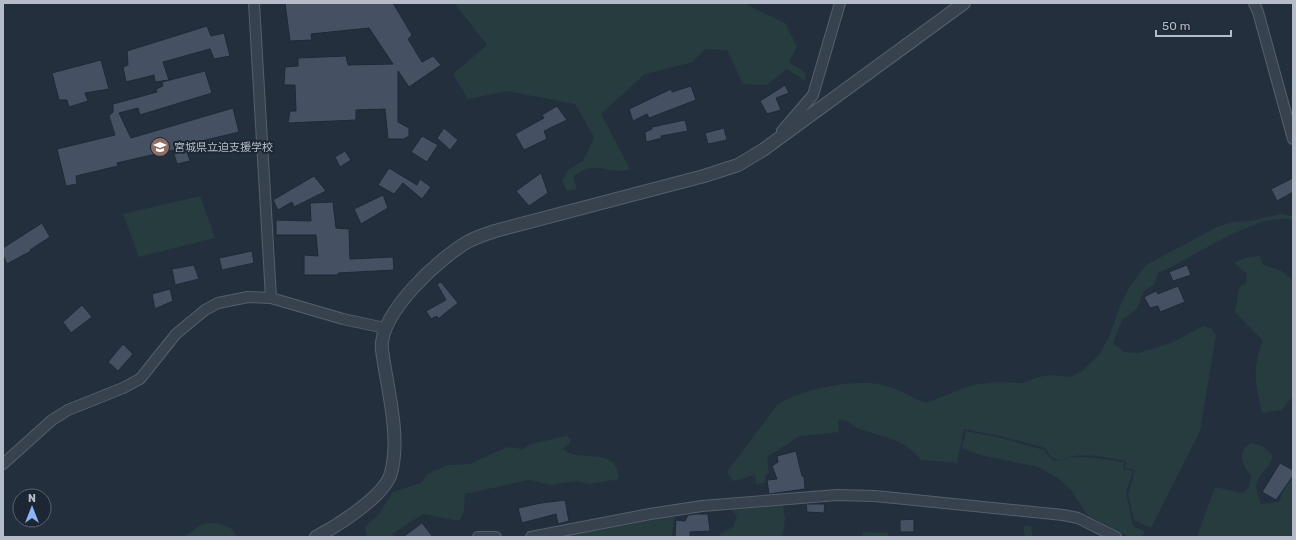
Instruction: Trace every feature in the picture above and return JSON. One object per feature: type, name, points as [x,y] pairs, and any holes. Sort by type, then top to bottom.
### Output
[{"type":"street","points":[[254,3],[271,298]]},
{"type":"street","points":[[763,150],[795,118],[813,95],[840,3]]},
{"type":"street","points":[[316,537],[355,514],[379,492],[391,474],[394,446],[387,373],[382,349],[384,328],[405,297],[438,265],[469,241],[495,231],[704,176],[738,165],[763,150],[964,3]]},
{"type":"street","points":[[1254,3],[1258,12],[1293,139]]},
{"type":"street","points":[[3,464],[52,420],[68,410],[123,388],[140,378],[176,334],[205,310],[218,303],[233,299],[271,298],[342,319],[384,328]]},
{"type":"street","points":[[531,537],[650,514],[702,506],[838,495],[882,497],[1063,515],[1078,518],[1116,537]]},
{"type":"street","points":[[478,537],[496,537]]},
{"type":"green space","points":[[454,3],[743,3],[785,23],[797,47],[789,62],[806,73],[805,81],[787,69],[767,85],[743,84],[727,50],[705,49],[693,62],[645,74],[601,114],[630,169],[615,171],[589,168],[581,171],[573,177],[577,189],[567,191],[562,181],[568,170],[583,161],[594,137],[575,104],[507,91],[468,99],[453,74],[487,45]]},
{"type":"green space","points":[[200,196],[215,238],[139,257],[123,214]]},
{"type":"green space","points":[[1280,214],[1293,216],[1293,220],[1279,219],[1262,222],[1244,229],[1158,273],[1154,285],[1144,291],[1137,309],[1122,320],[1113,343],[1124,352],[1138,353],[1171,343],[1203,326],[1211,328],[1216,335],[1200,431],[1151,528],[1134,520],[1128,494],[1135,470],[1125,468],[1126,461],[1084,455],[1068,457],[1060,460],[1052,458],[1045,448],[1001,436],[964,429],[957,463],[921,460],[909,448],[894,440],[860,429],[846,421],[838,420],[839,432],[800,436],[767,457],[769,474],[765,475],[765,483],[756,484],[755,475],[733,481],[727,472],[777,405],[787,399],[812,390],[853,383],[878,384],[896,389],[926,403],[972,385],[996,382],[1023,383],[1038,377],[1052,375],[1071,377],[1082,371],[1099,355],[1109,337],[1121,304],[1130,286],[1146,265],[1219,226],[1234,222],[1252,221]]},
{"type":"green space","points":[[1260,256],[1263,265],[1280,270],[1293,280],[1293,396],[1282,410],[1262,413],[1256,369],[1259,352],[1263,341],[1235,312],[1239,287],[1246,284],[1247,274],[1234,263],[1245,258]]},
{"type":"green space","points":[[966,431],[1001,438],[1044,450],[1052,460],[1079,457],[1124,462],[1123,469],[1133,471],[1126,492],[1133,526],[1145,532],[1142,537],[1129,537],[1087,515],[1071,490],[1058,478],[1038,467],[980,455],[962,448]]},
{"type":"green space","points":[[567,436],[570,439],[570,443],[563,448],[574,455],[605,458],[612,461],[617,468],[619,479],[589,484],[578,481],[551,485],[529,480],[465,494],[464,512],[459,521],[423,514],[392,534],[395,537],[367,537],[365,527],[379,514],[393,492],[421,483],[427,474],[448,465],[470,464],[507,447],[523,449],[531,444]]},
{"type":"green space","points":[[1251,443],[1264,447],[1273,457],[1257,481],[1257,492],[1261,504],[1279,502],[1284,488],[1293,477],[1293,537],[1197,537],[1215,487],[1242,493],[1249,486],[1251,475],[1245,467],[1242,454]]},
{"type":"green space","points":[[783,505],[785,519],[782,537],[720,537],[719,534],[733,527],[737,517],[732,510]]},
{"type":"green space","points":[[674,516],[672,537],[560,537]]},
{"type":"green space","points":[[216,523],[231,529],[236,537],[184,537],[202,524]]},
{"type":"green space","points":[[1023,526],[1031,526],[1033,537],[1025,537]]},
{"type":"green space","points":[[863,532],[888,533],[888,537],[862,537]]},
{"type":"building","points":[[285,3],[393,3],[412,35],[408,39],[422,62],[433,56],[441,65],[409,87],[398,71],[398,122],[409,128],[409,136],[404,139],[388,139],[385,109],[356,110],[356,120],[288,123],[290,111],[296,111],[295,85],[284,85],[285,67],[298,66],[298,58],[346,56],[348,65],[393,64],[369,28],[311,34],[312,40],[290,41]]},
{"type":"building","points":[[207,26],[211,36],[224,33],[230,56],[214,59],[210,49],[163,62],[169,80],[155,82],[154,75],[126,82],[123,67],[128,65],[127,51]]},
{"type":"building","points":[[101,60],[109,89],[85,93],[88,101],[69,107],[67,100],[59,100],[52,73]]},
{"type":"building","points":[[205,71],[212,93],[140,115],[138,108],[119,113],[131,138],[233,108],[239,132],[185,145],[190,161],[177,164],[173,150],[117,163],[118,166],[76,176],[77,184],[66,186],[57,149],[115,135],[109,116],[113,112],[113,104],[157,92],[156,89],[163,86],[162,82]]},
{"type":"building","points":[[785,85],[789,93],[776,98],[781,110],[767,114],[760,101]]},
{"type":"building","points":[[691,86],[696,100],[649,118],[647,114],[633,121],[629,109],[671,89],[672,92]]},
{"type":"building","points":[[557,106],[567,120],[544,131],[547,139],[524,150],[515,134],[544,118],[542,115]]},
{"type":"building","points":[[685,120],[688,131],[661,136],[662,138],[646,142],[645,132],[652,129],[652,127]]},
{"type":"building","points":[[444,128],[458,140],[450,150],[437,138]]},
{"type":"building","points":[[724,128],[727,140],[708,144],[705,133]]},
{"type":"building","points":[[422,136],[438,145],[427,162],[411,152]]},
{"type":"building","points":[[345,151],[351,160],[340,167],[335,157]]},
{"type":"building","points":[[389,168],[417,185],[420,179],[431,187],[422,199],[403,183],[394,194],[378,185]]},
{"type":"building","points":[[541,173],[548,193],[529,206],[516,191]]},
{"type":"building","points":[[314,176],[326,191],[294,207],[292,202],[278,210],[273,200]]},
{"type":"building","points":[[1293,178],[1293,192],[1277,201],[1271,189]]},
{"type":"building","points":[[383,195],[388,208],[361,224],[354,209]]},
{"type":"building","points":[[333,202],[336,228],[349,229],[350,259],[393,257],[394,270],[338,273],[338,275],[304,275],[304,255],[318,256],[316,235],[276,235],[276,220],[311,221],[310,203]]},
{"type":"building","points":[[42,223],[50,237],[30,250],[31,251],[7,264],[3,255],[3,248]]},
{"type":"building","points":[[252,251],[254,263],[222,270],[219,258]]},
{"type":"building","points":[[194,265],[199,279],[175,285],[172,269]]},
{"type":"building","points":[[1187,265],[1191,275],[1173,281],[1169,272]]},
{"type":"building","points":[[441,282],[458,303],[438,319],[437,316],[431,319],[426,311],[446,300],[437,284]]},
{"type":"building","points":[[1178,286],[1185,302],[1160,312],[1158,306],[1150,308],[1144,297],[1156,291],[1158,294]]},
{"type":"building","points":[[170,289],[173,301],[155,309],[152,294]]},
{"type":"building","points":[[82,305],[92,317],[71,333],[63,322]]},
{"type":"building","points":[[123,344],[133,354],[118,371],[108,362]]},
{"type":"building","points":[[796,451],[802,476],[804,476],[805,489],[769,494],[767,480],[777,479],[772,466],[778,462],[777,456]]},
{"type":"building","points":[[1280,463],[1293,470],[1293,476],[1276,500],[1262,492]]},
{"type":"building","points":[[565,500],[569,521],[558,524],[556,514],[522,523],[518,508]]},
{"type":"building","points":[[806,504],[825,504],[824,513],[807,512]]},
{"type":"building","points":[[708,514],[710,531],[690,532],[690,537],[675,537],[676,520],[685,521],[688,515]]},
{"type":"building","points":[[914,519],[914,532],[900,532],[900,520]]},
{"type":"building","points":[[422,523],[433,537],[403,537]]},
{"type":"place","name":"宮城県立迫支援学校","points":[[160,147]]}]
